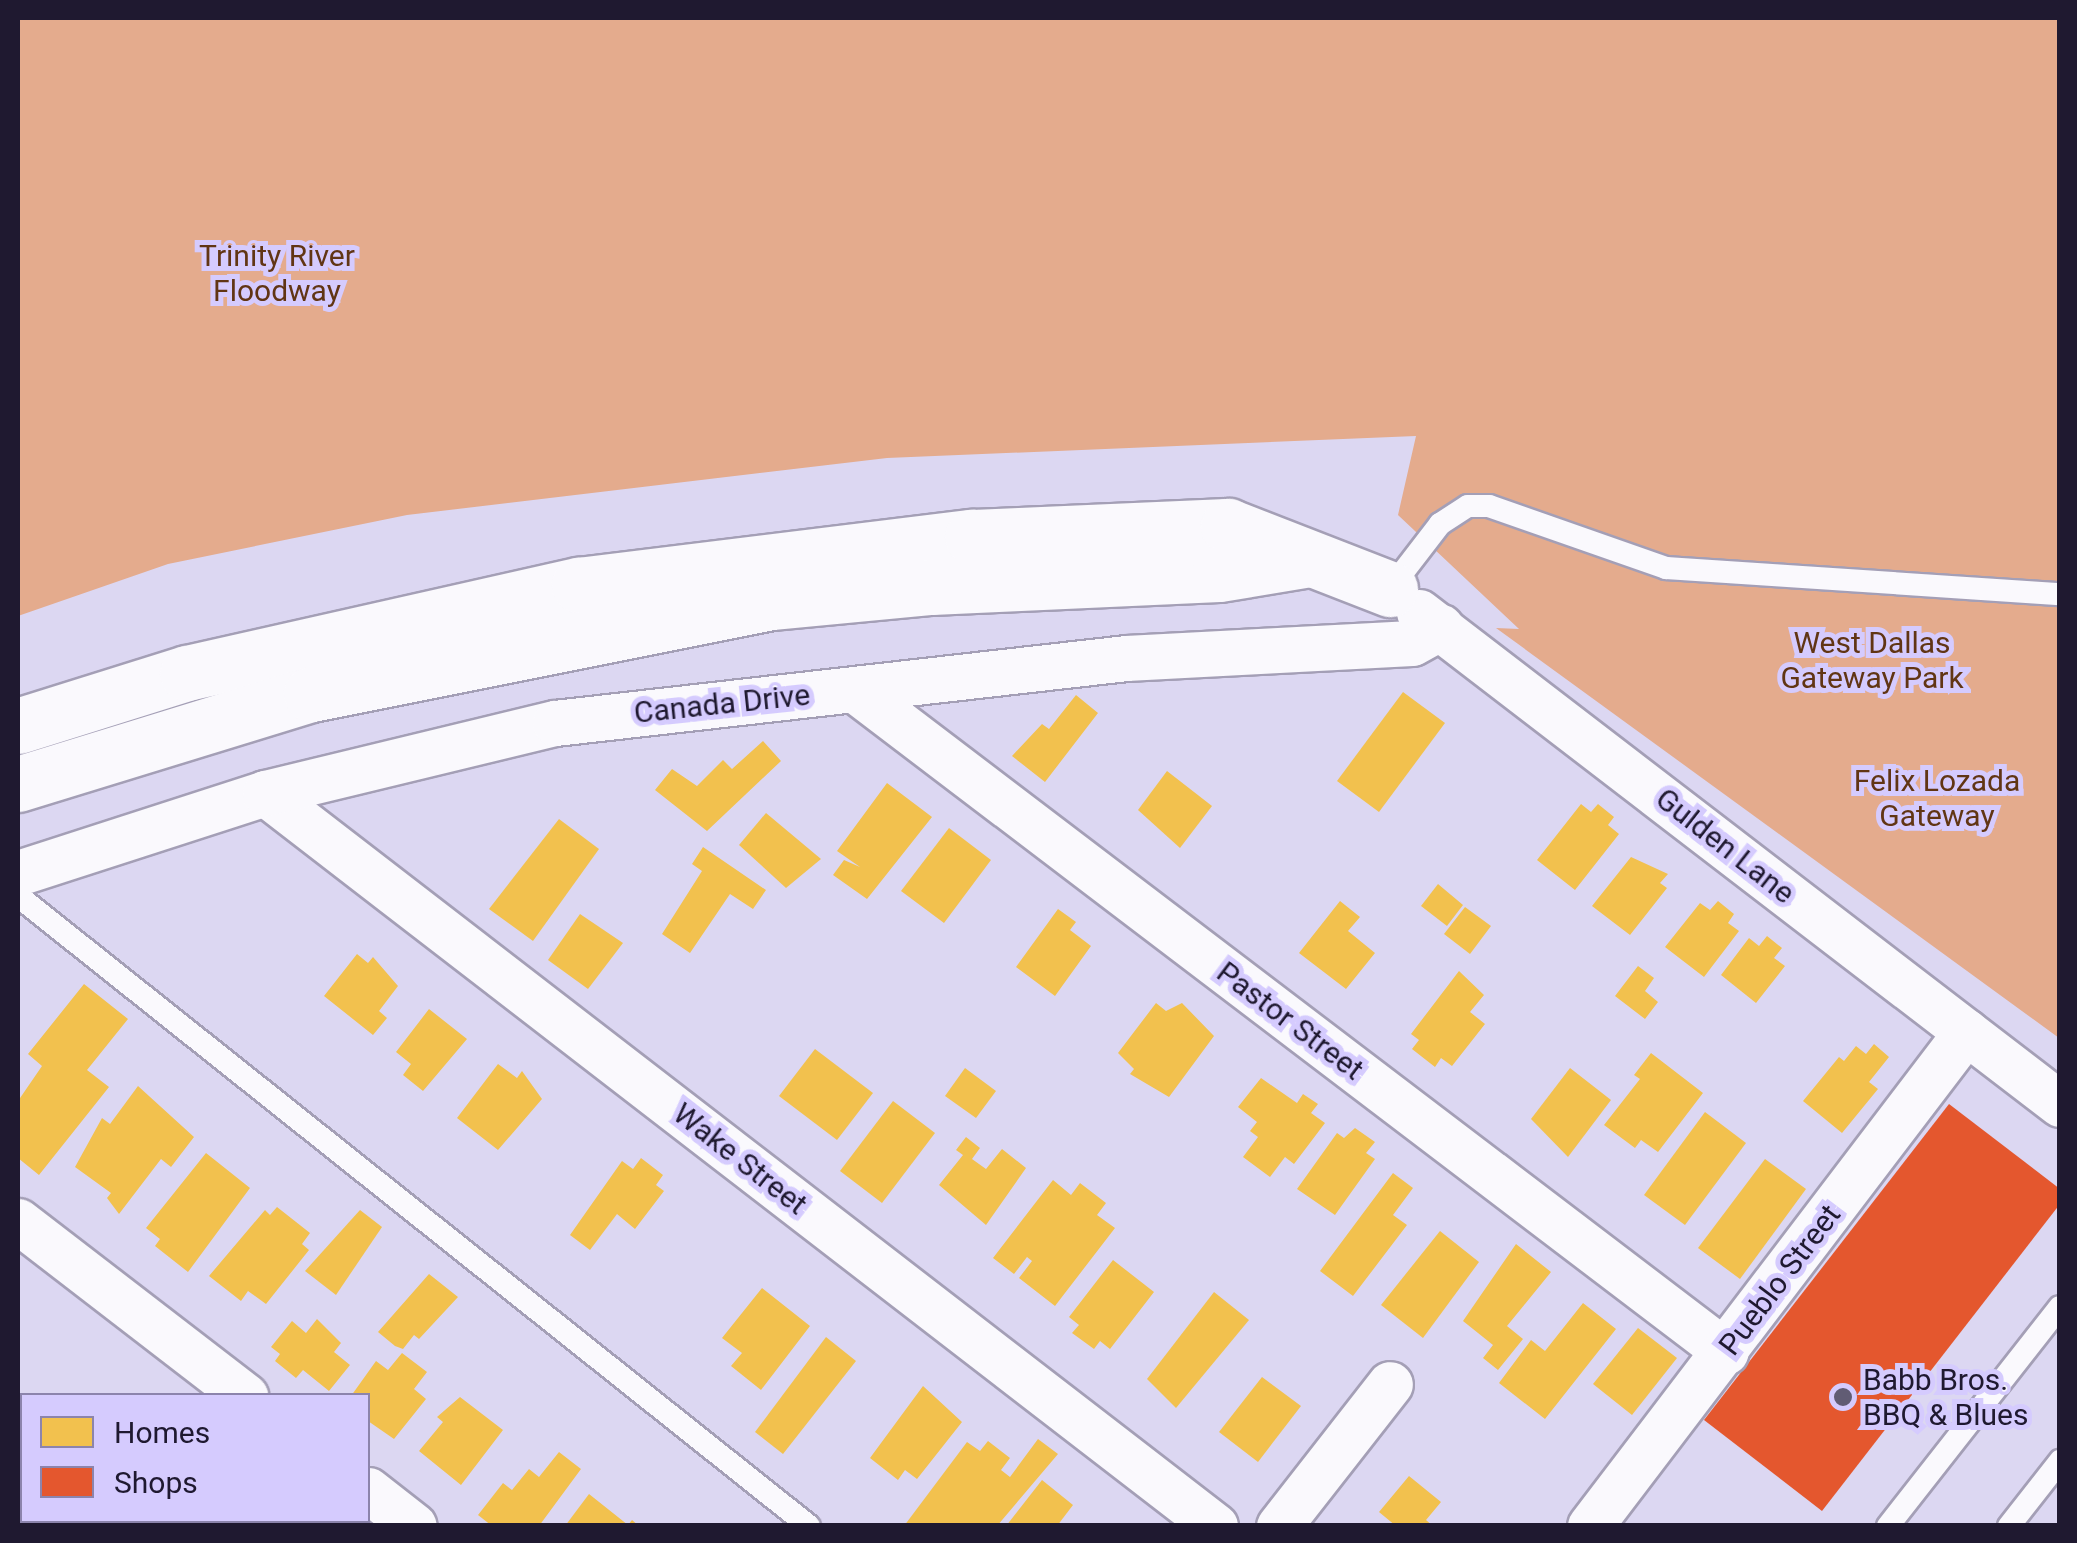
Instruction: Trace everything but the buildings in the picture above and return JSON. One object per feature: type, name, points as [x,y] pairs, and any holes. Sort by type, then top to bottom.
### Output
[{"type":"street","points":[[1311,559],[1219,574],[932,587],[770,602],[311,694],[28,780],[20,726],[187,673],[579,585],[972,537],[1228,526],[1390,590]]},
{"type":"street","name":"Gulden Lane","points":[[1390,590],[2060,1104]]},
{"type":"street","name":"Canada Drive","points":[[18,873],[265,793],[409,753],[554,723],[1126,658],[1412,643],[1441,627]]},
{"type":"street","name":"Pastor Street","points":[[854,689],[1726,1352]]},
{"type":"street","name":"Wake Street","points":[[265,793],[1216,1526]]},
{"type":"street","name":"Pueblo Street","points":[[1590,1526],[1966,1032]]},
{"type":"street","points":[[18,1220],[241,1393]]},
{"type":"street","points":[[1279,1526],[1390,1384]]},
{"type":"street","points":[[370,1492],[414,1526]]},
{"type":"lane","points":[[1390,590],[1440,524],[1468,506],[1488,506],[1666,568],[2060,594]]},
{"type":"lane","points":[[18,896],[809,1526]]},
{"type":"lane","points":[[1888,1526],[2060,1308]]},
{"type":"lane","points":[[2009,1526],[2060,1461]]},
{"type":"green space","name":"Trinity River Floodway","points":[[18,18],[2059,18],[2059,1038],[1496,628],[1519,629],[1398,515],[1416,436],[887,458],[407,515],[168,564],[18,616]]},
{"type":"place","name":"Babb Bros. BBQ & Blues","points":[[1843,1397]]},
{"type":"park label","name":"West Dallas Gateway Park","points":[[1872,660]]},
{"type":"park label","name":"Felix Lozada Gateway","points":[[1937,798]]}]
